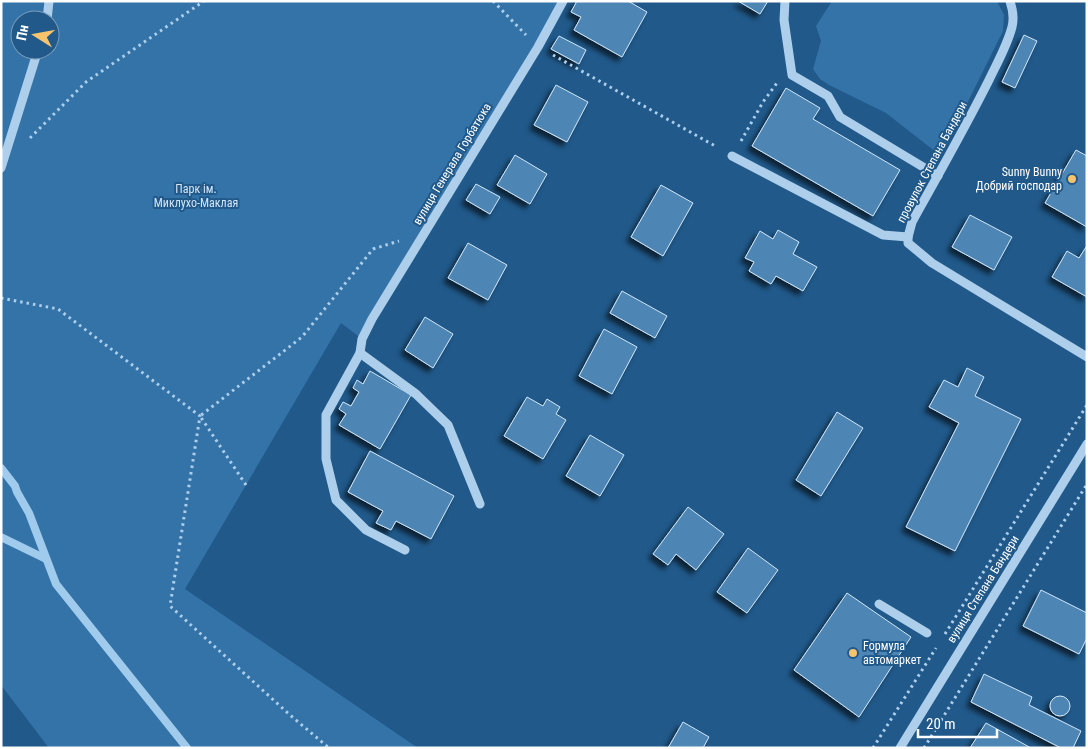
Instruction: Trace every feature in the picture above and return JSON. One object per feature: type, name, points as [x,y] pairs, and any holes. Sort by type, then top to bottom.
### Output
[{"type":"street","name":"вулиця Генерала Горбатюка","points":[[360,353],[362,339],[372,320],[538,47],[563,1]]},
{"type":"street","points":[[785,1],[784,20],[792,75],[828,96],[840,117],[938,176]]},
{"type":"street","name":"провулок Степана Бандери","points":[[732,156],[883,235],[908,237],[912,222],[962,133],[1006,43],[1012,27],[1013,17],[1010,1]]},
{"type":"street","points":[[1,168],[35,60]]},
{"type":"street","points":[[908,237],[908,243],[932,262],[1087,357]]},
{"type":"street","points":[[405,550],[366,530],[336,500],[326,459],[326,414],[360,353],[416,394],[448,425],[480,504]]},
{"type":"street","name":"вулиця Степана Бандери","points":[[900,748],[1087,444]]},
{"type":"street","points":[[879,604],[927,633]]},
{"type":"path","points":[[30,138],[86,82],[204,1]]},
{"type":"path","points":[[493,1],[538,47],[732,156],[763,102],[779,80],[792,75]]},
{"type":"path","points":[[329,748],[290,716],[170,606],[200,416],[302,337],[373,249],[424,234]]},
{"type":"path","points":[[1,298],[58,309],[200,416],[246,485]]},
{"type":"path","points":[[944,635],[1087,405]]},
{"type":"path","points":[[924,748],[1087,484]]},
{"type":"path","points":[[873,748],[940,642]]},
{"type":"green space","name":"Парк ім. Миклухо-Маклая","points":[[1,1],[563,1],[362,339],[341,323],[185,589],[418,748],[49,748],[1,685]]},
{"type":"green space","points":[[832,1],[997,1],[1004,15],[1003,31],[941,156],[886,113],[820,79],[813,69],[821,41],[816,26]]},
{"type":"building","points":[[577,1],[628,1],[647,12],[622,57],[574,30],[581,17],[571,12]]},
{"type":"building","points":[[738,1],[768,1],[760,14]]},
{"type":"building","points":[[1024,35],[1037,41],[1015,88],[1002,82]]},
{"type":"building","points":[[559,36],[586,50],[579,64],[551,49]]},
{"type":"building","points":[[556,85],[588,102],[567,142],[534,125]]},
{"type":"building","points":[[786,88],[820,108],[813,119],[900,170],[873,216],[752,146]]},
{"type":"building","name":"Sunny Bunny Добрий господар","points":[[1076,150],[1087,156],[1087,227],[1045,203]]},
{"type":"building","points":[[515,155],[547,174],[530,204],[497,185]]},
{"type":"building","points":[[476,184],[500,197],[490,214],[466,200]]},
{"type":"building","points":[[661,185],[693,203],[663,256],[631,237]]},
{"type":"building","points":[[970,215],[1012,237],[994,270],[952,247]]},
{"type":"building","points":[[778,230],[799,242],[793,254],[817,267],[803,291],[776,276],[771,284],[749,271],[754,262],[745,258],[760,231],[773,239]]},
{"type":"building","points":[[468,243],[507,265],[488,300],[448,278]]},
{"type":"building","points":[[1086,247],[1087,297],[1052,277],[1067,251],[1079,258]]},
{"type":"building","points":[[622,291],[667,316],[655,338],[610,313]]},
{"type":"building","points":[[425,317],[453,334],[433,368],[405,350]]},
{"type":"building","points":[[604,329],[637,347],[612,394],[579,376]]},
{"type":"building","points":[[967,368],[984,377],[975,396],[1021,419],[955,551],[906,527],[959,423],[929,407],[944,380],[958,387]]},
{"type":"building","points":[[370,371],[411,395],[380,449],[339,425],[346,414],[339,409],[343,402],[351,406],[359,392],[353,388],[357,380],[363,384]]},
{"type":"building","points":[[527,397],[543,406],[547,399],[560,407],[556,414],[566,420],[543,459],[504,436]]},
{"type":"building","points":[[837,412],[863,428],[821,496],[796,480]]},
{"type":"building","points":[[590,435],[624,455],[600,496],[566,476]]},
{"type":"building","points":[[370,451],[454,496],[431,539],[396,521],[391,530],[376,523],[383,511],[348,492]]},
{"type":"building","points":[[688,507],[724,534],[696,570],[676,554],[668,565],[653,554]]},
{"type":"building","points":[[748,548],[778,570],[747,613],[717,592]]},
{"type":"building","points":[[1041,590],[1087,613],[1087,638],[1079,654],[1023,626]]},
{"type":"building","name":"Fормула автомаркет","points":[[847,593],[911,637],[859,717],[794,670]]},
{"type":"building","points":[[984,674],[1032,697],[1029,705],[1081,731],[1073,748],[1061,748],[971,702]]},
{"type":"building","points":[[1060,696],[1067,699],[1070,706],[1067,713],[1060,716],[1053,713],[1050,706],[1053,699]]},
{"type":"building","points":[[683,722],[709,737],[703,748],[668,748]]},
{"type":"building","points":[[986,723],[1031,748],[970,748]]},
{"type":"waterway","points":[[1,468],[15,486],[29,513],[56,584],[187,748]]},
{"type":"waterway","points":[[1,537],[46,559]]},
{"type":"place","name":"Sunny Bunny Добрий господар","points":[[1072,179]]},
{"type":"place","name":"Fормула автомаркет","points":[[853,653]]}]
